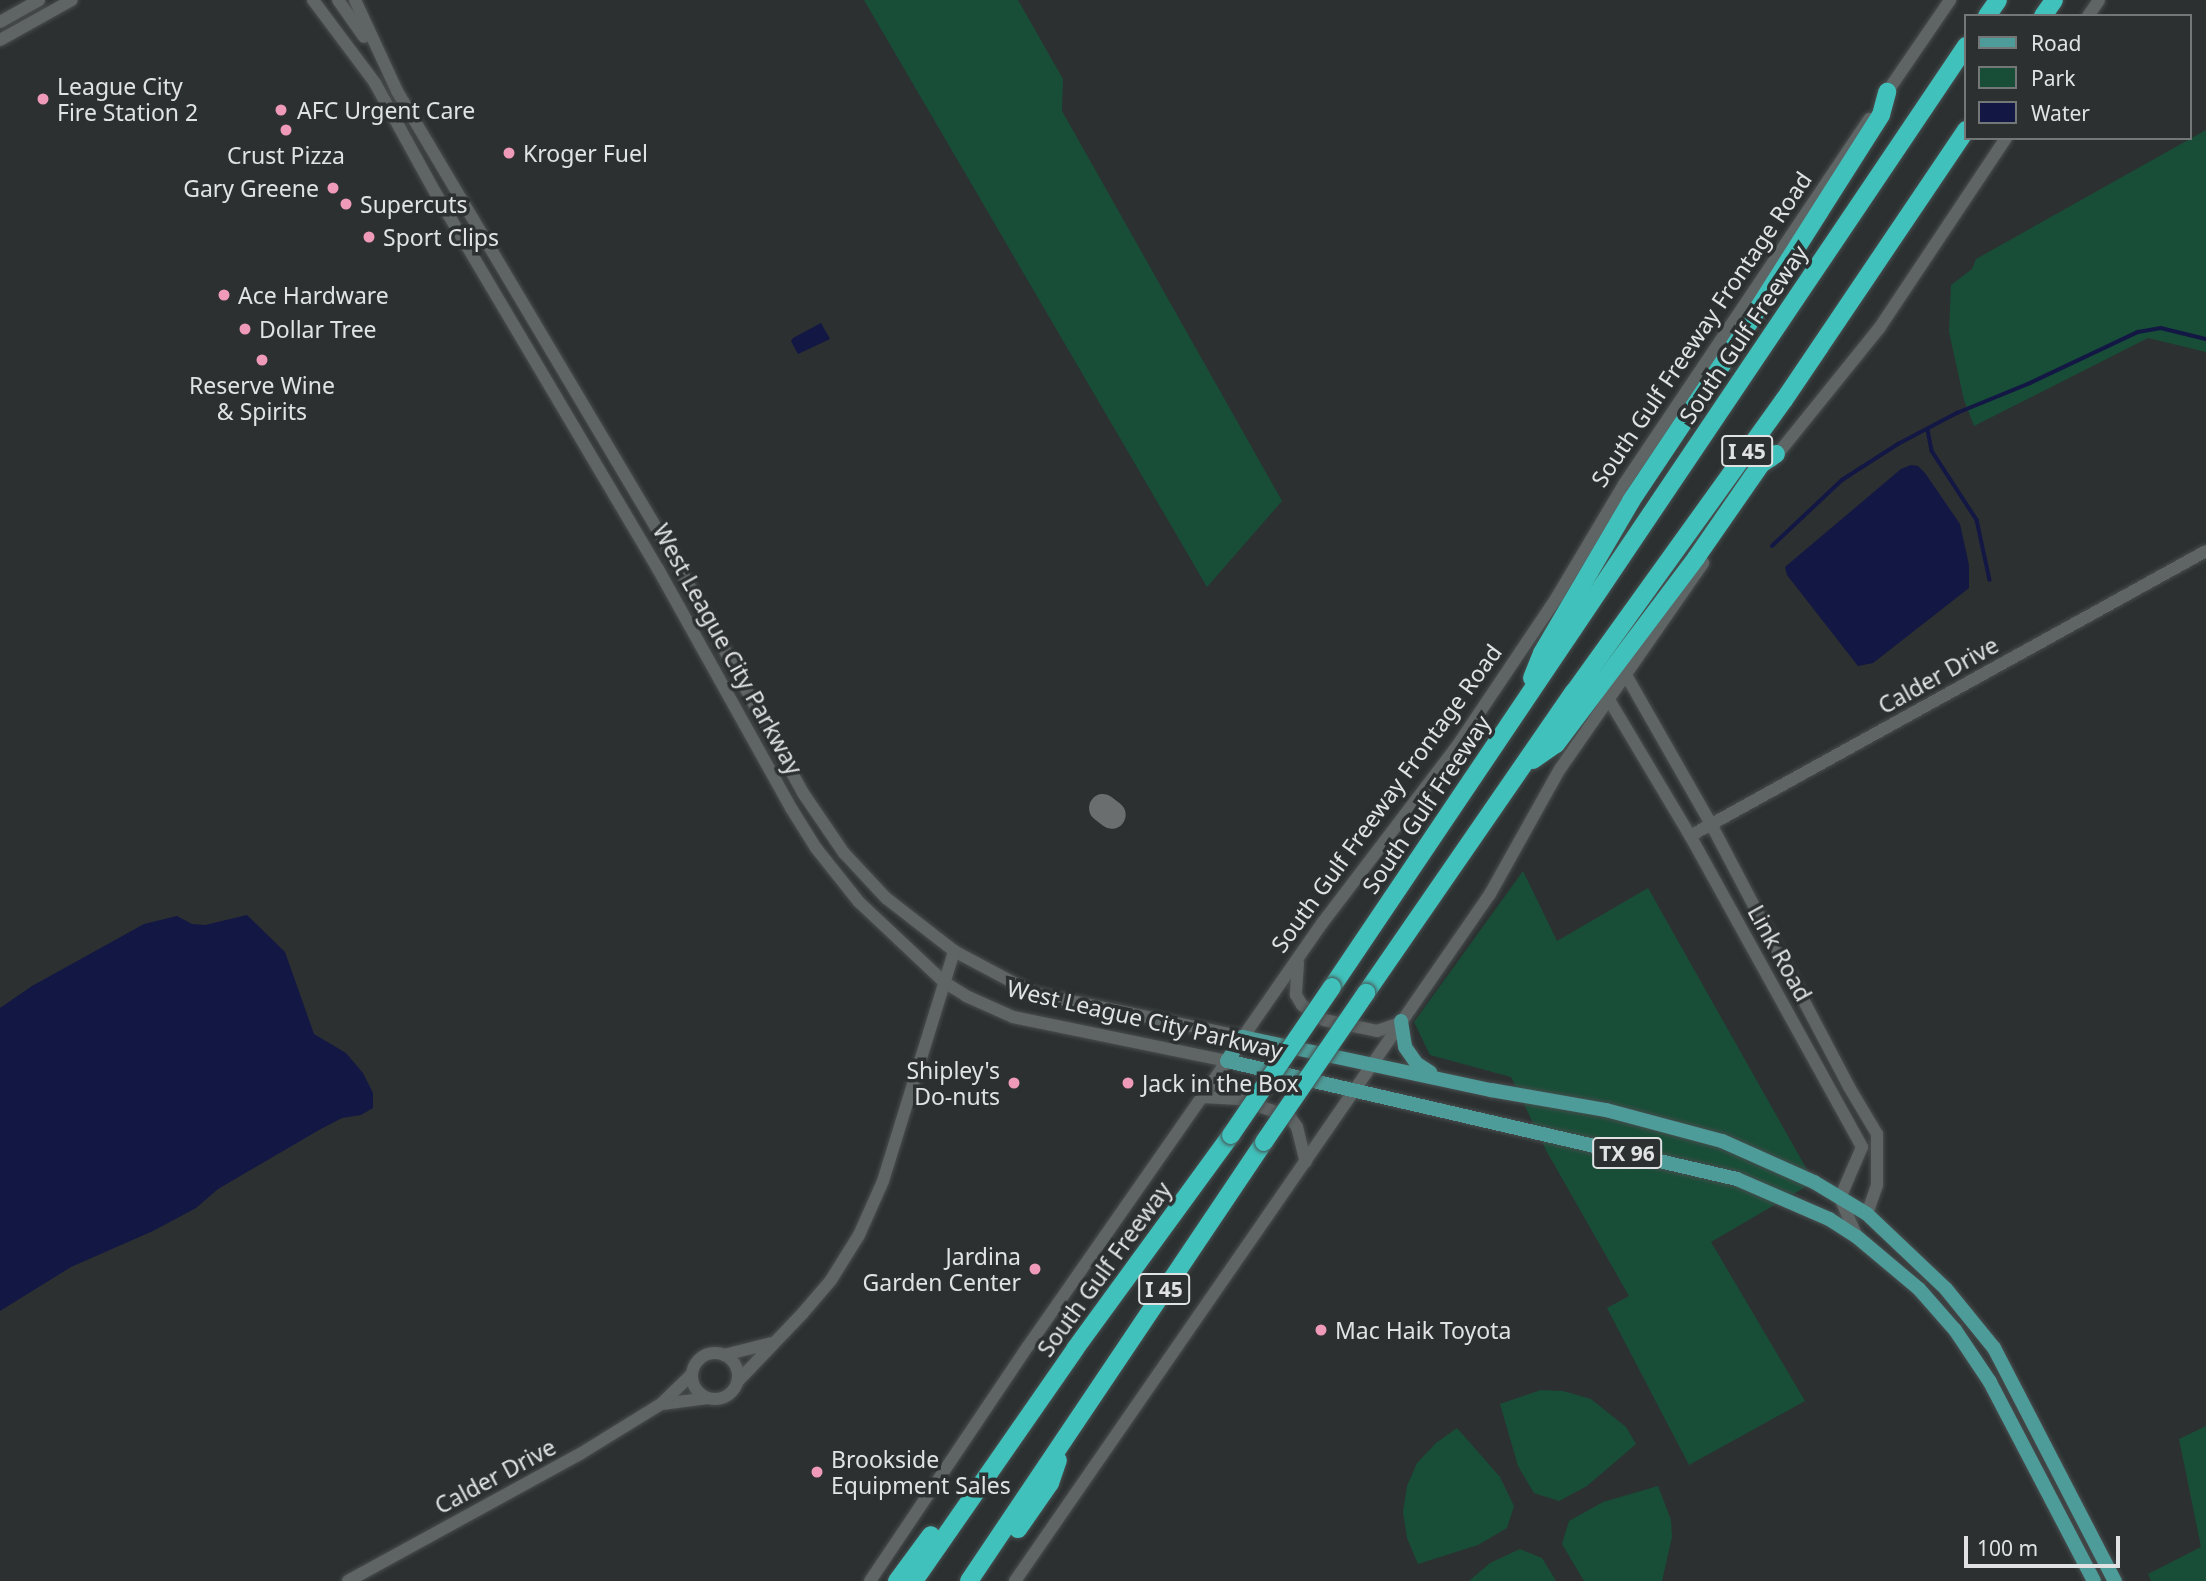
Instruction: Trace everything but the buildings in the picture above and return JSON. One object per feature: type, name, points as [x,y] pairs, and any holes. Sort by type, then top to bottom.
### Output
[{"type":"highway","name":"South Gulf Freeway","points":[[914,1581],[1231,1135],[1965,47]]},
{"type":"highway","points":[[1518,712],[1542,653],[1631,501],[1735,345],[1881,115],[1887,92]]},
{"type":"highway","name":"I 45","points":[[969,1581],[1366,993],[1521,768],[1784,400],[1965,131]]},
{"type":"highway","points":[[1521,768],[1556,744],[1696,558],[1761,464],[1776,454]]},
{"type":"highway","points":[[898,1581],[1046,1372],[1112,1299]]},
{"type":"highway","points":[[982,1581],[1050,1483],[1066,1437]]},
{"type":"main road","points":[[0,22],[39,0]]},
{"type":"main road","points":[[0,40],[72,0]]},
{"type":"main road","name":"West League City Parkway","points":[[313,0],[375,83],[816,848],[859,902],[944,982],[966,996],[1013,1017],[1227,1061],[1737,1179],[1829,1219],[1857,1237],[1919,1290],[1962,1341],[1990,1382],[2094,1581]]},
{"type":"main road","points":[[338,0],[397,91]]},
{"type":"main road","name":"West League City Parkway","points":[[355,0],[397,91],[581,400],[809,802],[844,853],[886,898],[954,951],[1033,993],[1606,1110],[1722,1141],[1814,1182],[1867,1214],[1946,1289],[1994,1348],[2115,1581]]},
{"type":"main road","name":"South Gulf Freeway Frontage Road","points":[[870,1581],[1036,1335],[1299,956],[1455,749],[1557,597],[1624,484],[1732,320],[1950,0]]},
{"type":"main road","points":[[1015,1581],[1490,894],[1560,769],[1608,698],[1776,454],[1880,327],[1907,282],[2005,140]]},
{"type":"main road","points":[[476,260],[495,255]]},
{"type":"main road","points":[[564,408],[581,400]]},
{"type":"main road","name":"Calder Drive","points":[[1690,835],[2206,551]]},
{"type":"main road","name":"Link Road","points":[[1626,675],[1711,824],[1849,1087],[1877,1134],[1877,1185],[1867,1214]]},
{"type":"main road","name":"Link Road","points":[[1608,698],[1690,835],[1862,1147],[1840,1198]]},
{"type":"main road","points":[[772,1343],[724,1355],[703,1356],[692,1374],[696,1389],[708,1398],[716,1399],[730,1394],[737,1381],[831,1280],[859,1235],[883,1181],[954,951]]},
{"type":"main road","points":[[1299,956],[1295,976],[1296,995],[1302,1005],[1324,1020],[1377,1031],[1400,1022]]},
{"type":"main road","points":[[1400,1022],[1405,1047],[1416,1063],[1440,1078]]},
{"type":"main road","points":[[1202,1097],[1239,1098],[1290,1117],[1297,1127],[1306,1162]]},
{"type":"main road","points":[[1840,1198],[1857,1237]]},
{"type":"main road","points":[[724,1355],[735,1366],[737,1381]]},
{"type":"main road","name":"Calder Drive","points":[[348,1581],[580,1454],[661,1404],[692,1374]]},
{"type":"main road","name":"Calder Drive","points":[[661,1404],[708,1398]]},
{"type":"green space","points":[[864,0],[1018,0],[1063,79],[1062,111],[1282,501],[1207,587]]},
{"type":"green space","points":[[2206,130],[2206,352],[2148,338],[1974,426],[1964,400],[1949,332],[1951,285],[1972,269],[1976,259]]},
{"type":"green space","points":[[1523,871],[1557,941],[1648,888],[1814,1182],[1711,1242],[1805,1401],[1689,1465],[1607,1308],[1629,1296],[1547,1152],[1511,1077],[1430,1055],[1414,1022]]},
{"type":"green space","points":[[1541,1390],[1563,1391],[1591,1399],[1626,1427],[1636,1444],[1587,1486],[1559,1501],[1534,1493],[1518,1466],[1500,1404]]},
{"type":"green space","points":[[2206,1426],[2206,1581],[2151,1581],[2148,1574],[2201,1547],[2179,1439]]},
{"type":"green space","points":[[1457,1428],[1500,1477],[1514,1506],[1507,1528],[1478,1545],[1418,1564],[1407,1538],[1403,1512],[1407,1486],[1417,1463],[1436,1443]]},
{"type":"green space","points":[[1658,1486],[1671,1520],[1672,1537],[1662,1581],[1584,1581],[1562,1544],[1569,1521],[1603,1502]]},
{"type":"green space","points":[[1520,1549],[1542,1558],[1556,1581],[1469,1581],[1490,1563]]},
{"type":"water","points":[[821,323],[830,339],[798,354],[791,341],[793,338]]},
{"type":"water","points":[[1911,465],[1918,466],[1925,473],[1960,524],[1969,565],[1969,588],[1873,663],[1858,666],[1787,575],[1785,567],[1901,469]]},
{"type":"water","points":[[247,915],[285,952],[314,1034],[346,1053],[363,1073],[373,1093],[373,1108],[361,1115],[342,1118],[319,1130],[218,1189],[196,1208],[153,1231],[71,1267],[0,1311],[0,1008],[32,986],[144,924],[177,916],[192,924],[205,925]]},
{"type":"waterway","points":[[1772,546],[1842,480],[1898,444],[1957,413],[2030,383],[2138,332],[2161,328],[2206,339]]},
{"type":"waterway","points":[[1928,430],[1932,451],[1977,520],[1990,580]]},
{"type":"taxiway","points":[[1103,808],[1112,815]]},
{"type":"place","name":"League City Fire Station 2","points":[[43,99]]},
{"type":"place","name":"AFC Urgent Care","points":[[281,110]]},
{"type":"place","name":"Crust Pizza","points":[[286,130]]},
{"type":"place","name":"Kroger Fuel","points":[[509,153]]},
{"type":"place","name":"Gary Greene","points":[[333,188]]},
{"type":"place","name":"Supercuts","points":[[346,204]]},
{"type":"place","name":"Sport Clips","points":[[369,237]]},
{"type":"place","name":"Ace Hardware","points":[[224,295]]},
{"type":"place","name":"Dollar Tree","points":[[245,329]]},
{"type":"place","name":"Reserve Wine & Spirits","points":[[262,360]]},
{"type":"place","name":"Shipley's Do-nuts","points":[[1014,1083]]},
{"type":"place","name":"Jack in the Box","points":[[1128,1083]]},
{"type":"place","name":"Jardina Garden Center","points":[[1035,1269]]},
{"type":"place","name":"Mac Haik Toyota","points":[[1321,1330]]},
{"type":"place","name":"Brookside Equipment Sales","points":[[817,1472]]}]
